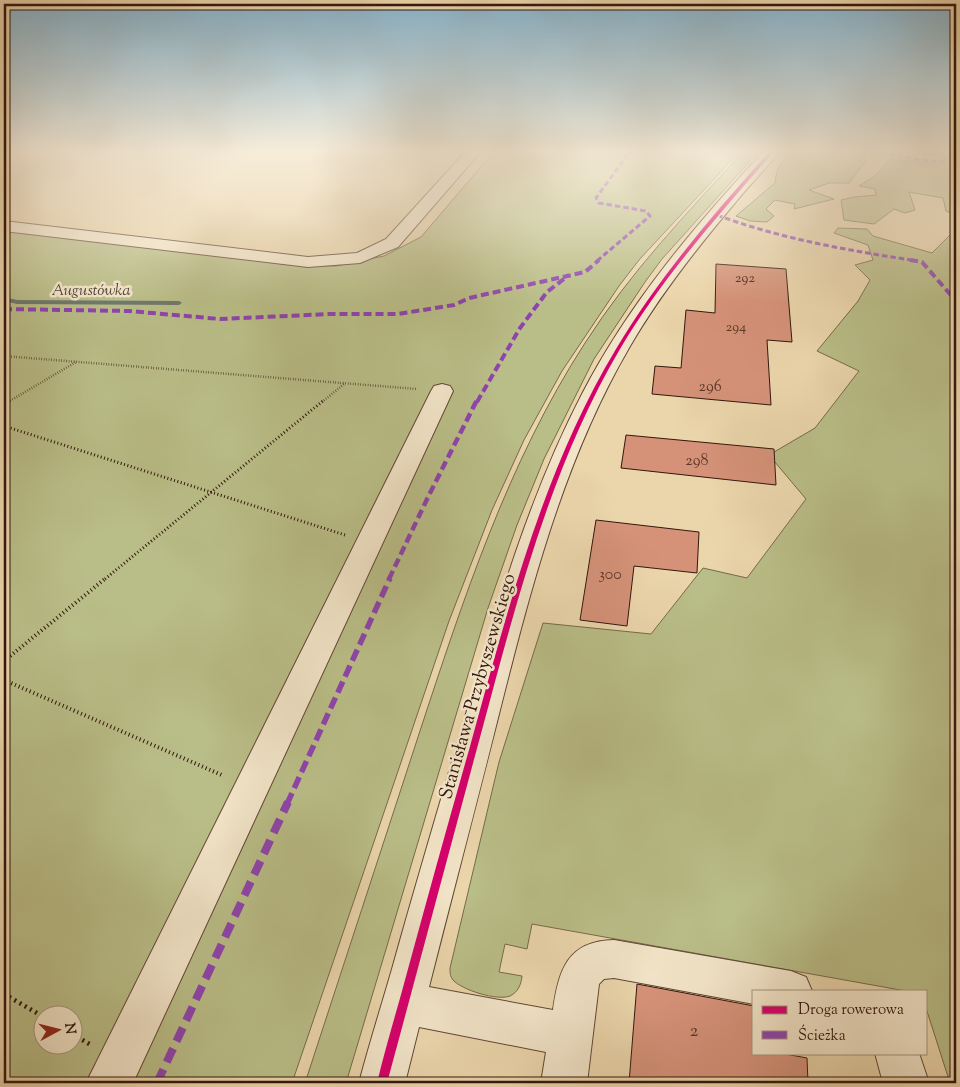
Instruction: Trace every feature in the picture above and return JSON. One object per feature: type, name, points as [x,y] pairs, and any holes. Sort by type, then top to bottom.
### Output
[{"type":"street","points":[[4,226],[308,262],[360,258],[392,243],[430,201]]},
{"type":"street","name":"Stanisława Przybyszewskiego","points":[[382,1083],[508,620],[548,503],[577,430],[618,350],[676,263],[729,201]]},
{"type":"street","points":[[109,1083],[442,391]]},
{"type":"street","points":[[564,1083],[578,983],[581,973],[590,963],[614,958],[786,990]]},
{"type":"street","points":[[404,1003],[570,1035]]},
{"type":"street","points":[[897,1054],[906,1083]]},
{"type":"path","points":[[4,356],[442,391]]},
{"type":"path","points":[[4,404],[76,361]]},
{"type":"path","points":[[4,661],[344,383]]},
{"type":"path","points":[[4,426],[369,543]]},
{"type":"path","points":[[4,680],[252,788]]},
{"type":"path","points":[[4,994],[32,1010]]},
{"type":"green space","points":[[452,201],[694,201],[639,260],[619,286],[562,371],[524,440],[492,510],[449,621],[292,1083],[4,1083],[4,229],[296,265],[336,266],[384,256],[421,237]]},
{"type":"green space","points":[[699,201],[714,201],[662,259],[594,359],[544,459],[517,525],[488,608],[346,1083],[305,1083],[453,633],[510,484],[558,388],[585,343],[621,291]]},
{"type":"green space","points":[[754,201],[774,201],[766,209],[774,216],[767,222],[750,221],[736,216]]},
{"type":"green space","points":[[779,201],[827,201],[794,209],[795,204]]},
{"type":"green space","points":[[841,201],[912,201],[915,210],[905,213],[894,209],[874,224],[844,220]]},
{"type":"green space","points":[[944,201],[956,201],[956,215],[946,211]]},
{"type":"green space","points":[[838,228],[867,229],[873,236],[932,253],[956,229],[956,1083],[950,1083],[928,1014],[928,990],[900,990],[532,924],[527,949],[505,944],[499,972],[522,976],[519,988],[510,996],[489,996],[472,991],[458,984],[452,979],[450,973],[499,762],[543,623],[651,634],[703,568],[747,578],[806,499],[769,455],[815,428],[859,371],[817,351],[858,301],[870,280],[855,265],[873,260],[868,245],[834,233]]},
{"type":"building","points":[[716,264],[786,269],[792,342],[767,340],[771,405],[652,394],[655,366],[681,368],[686,310],[715,313]]},
{"type":"building","points":[[626,435],[774,449],[776,485],[621,468]]},
{"type":"building","points":[[596,520],[699,532],[697,573],[634,566],[627,626],[580,620]]},
{"type":"building","points":[[637,984],[752,1006],[752,1054],[785,1054],[807,1058],[808,1083],[629,1083]]},
{"type":"waterway","name":"Augustówka","points":[[4,299],[17,302],[179,303]]},
{"type":"marked path","points":[[4,309],[129,311],[220,319],[330,314],[398,314],[454,305],[469,298],[585,272],[650,216],[646,211],[599,203],[598,201]]},
{"type":"marked path","points":[[717,215],[746,226],[865,253],[922,262],[956,301]]},
{"type":"marked path","points":[[157,1083],[257,872],[349,665],[429,495],[477,401],[520,328],[547,292],[569,275]]},
{"type":"cycle path","points":[[382,1083],[519,584],[553,486],[572,439],[618,349],[671,271],[728,201]]}]
